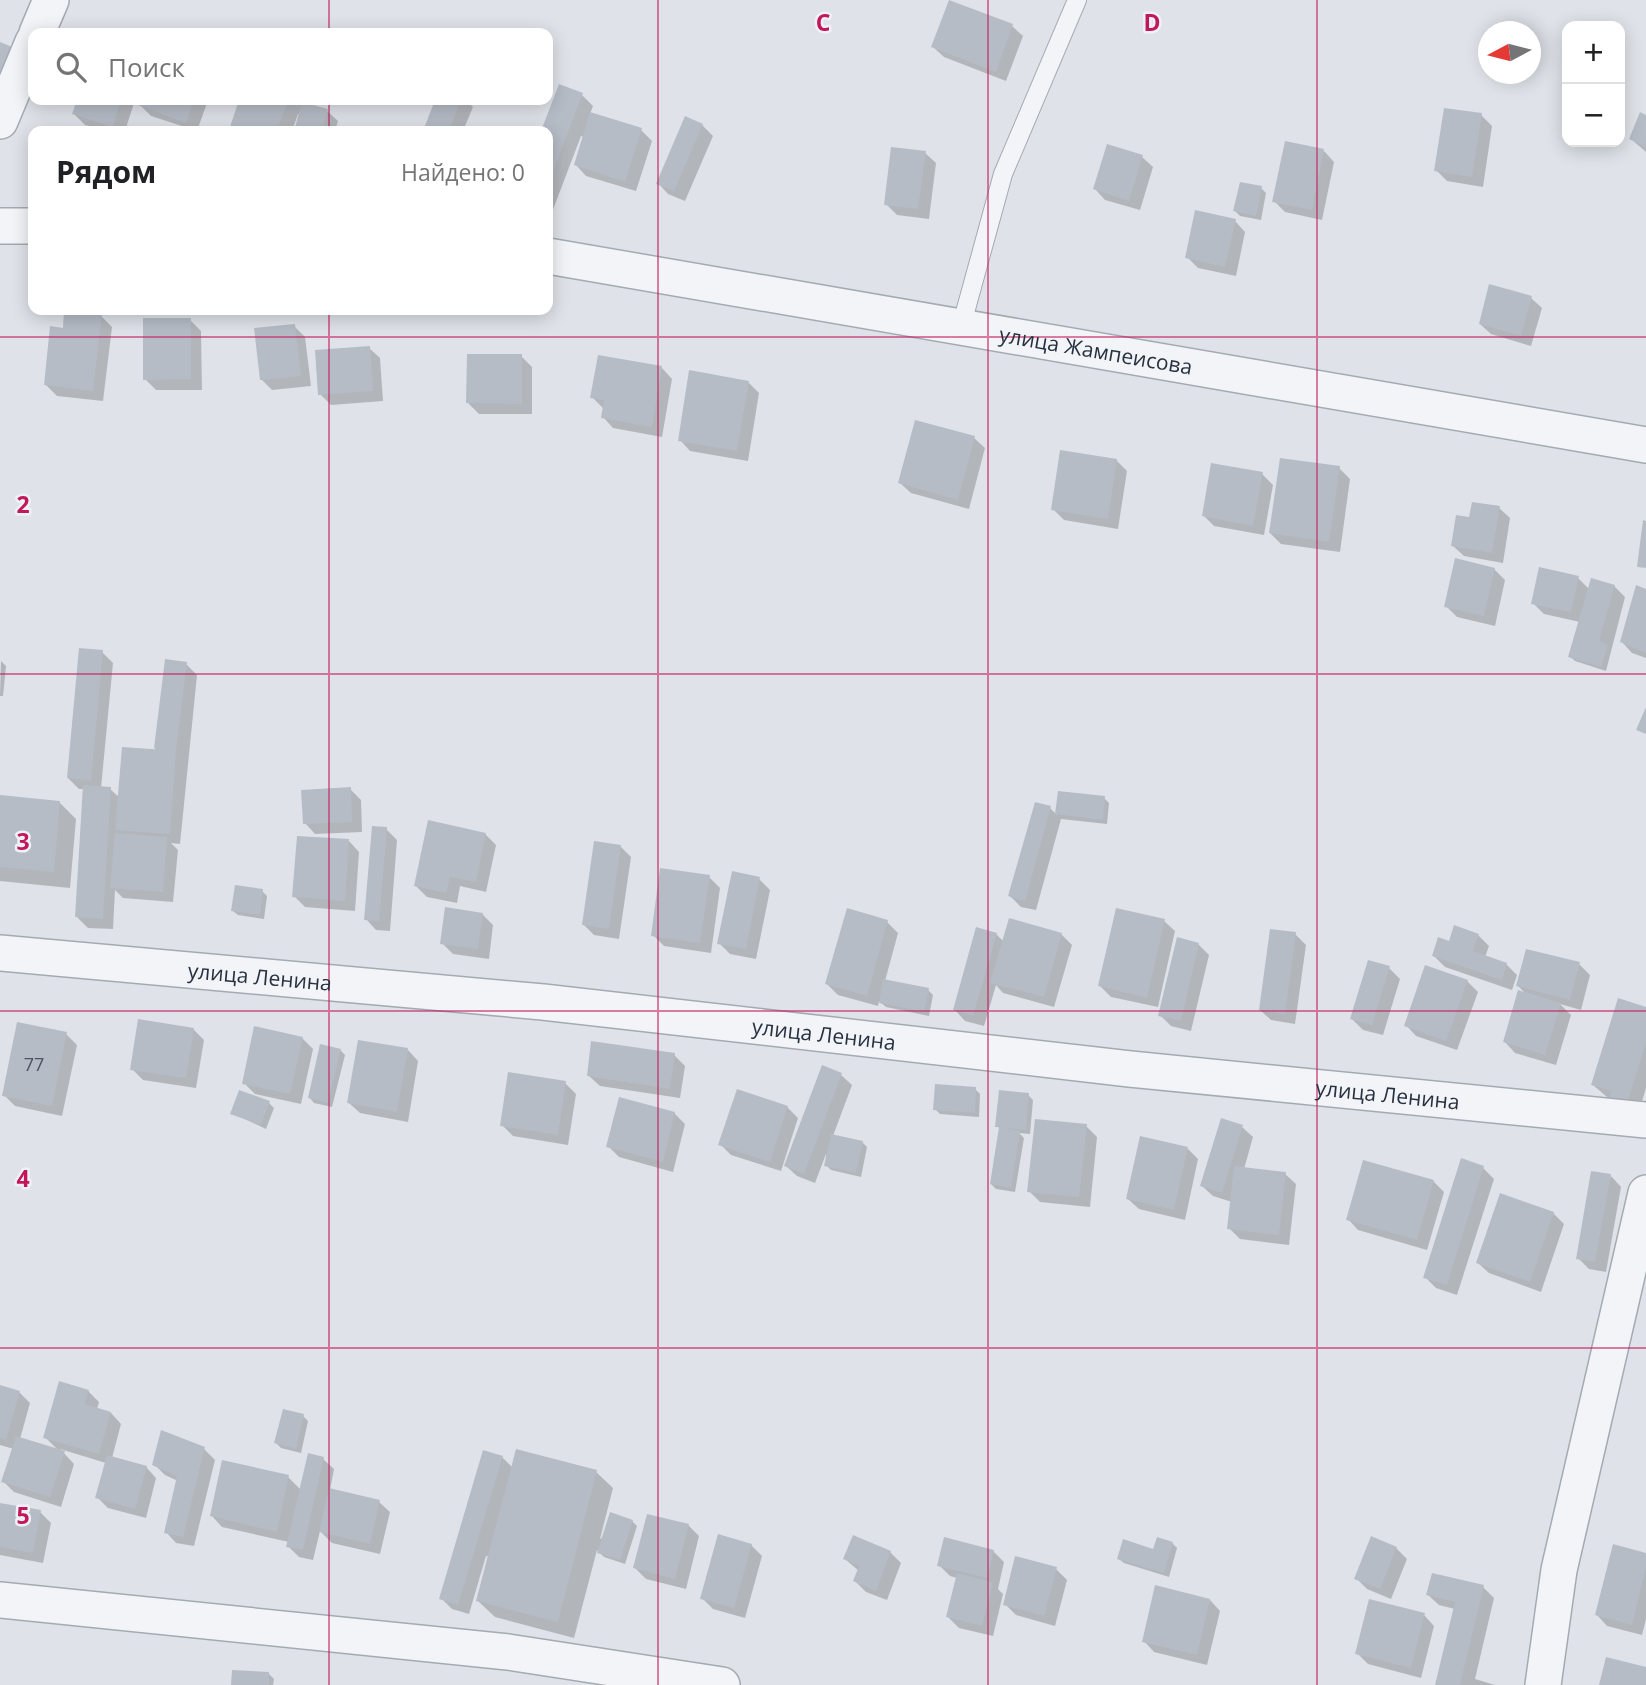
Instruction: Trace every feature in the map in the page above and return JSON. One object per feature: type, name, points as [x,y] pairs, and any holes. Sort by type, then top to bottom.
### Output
[{"type":"street","points":[[39,28],[51,0]]},
{"type":"street","points":[[0,121],[28,54]]},
{"type":"street","points":[[0,226],[28,226]]},
{"type":"street","name":"улица Жампеисова","points":[[553,257],[1646,445]]},
{"type":"street","name":"улица Ленина","points":[[0,953],[543,1002],[1130,1069],[1646,1120]]},
{"type":"street","points":[[1543,1685],[1559,1570],[1646,1194]]},
{"type":"street","points":[[0,1600],[508,1652],[722,1685]]},
{"type":"lane","points":[[961,327],[1003,174],[1077,0]]},
{"type":"building","points":[[949,0],[1013,24],[996,72],[931,47]]},
{"type":"building","points":[[0,42],[12,47],[0,76]]},
{"type":"building","points":[[559,84],[583,93],[553,172],[553,126],[543,126]]},
{"type":"building","points":[[75,105],[120,105],[113,126],[72,114]]},
{"type":"building","points":[[138,105],[192,105],[186,123]]},
{"type":"building","points":[[237,105],[286,105],[279,126],[230,126]]},
{"type":"building","points":[[301,105],[328,109],[323,126],[295,126]]},
{"type":"building","points":[[433,105],[459,105],[451,126],[425,126]]},
{"type":"building","points":[[1444,108],[1482,113],[1472,177],[1434,171]]},
{"type":"building","points":[[590,112],[642,128],[625,182],[574,165]]},
{"type":"building","points":[[1640,112],[1646,115],[1646,147],[1629,139]]},
{"type":"building","points":[[685,116],[703,124],[674,191],[656,184]]},
{"type":"building","points":[[1285,141],[1324,149],[1312,210],[1272,202]]},
{"type":"building","points":[[1107,144],[1143,155],[1129,201],[1093,189]]},
{"type":"building","points":[[891,147],[926,151],[918,209],[884,205]]},
{"type":"building","points":[[1240,182],[1262,186],[1256,216],[1233,211]]},
{"type":"building","points":[[1195,210],[1236,219],[1225,267],[1185,258]]},
{"type":"building","points":[[1489,284],[1532,296],[1521,336],[1479,324]]},
{"type":"building","points":[[64,315],[102,315],[93,391],[44,385],[50,326],[63,328]]},
{"type":"building","points":[[143,318],[191,318],[191,379],[143,380]]},
{"type":"building","points":[[295,324],[301,376],[260,380],[254,328]]},
{"type":"building","points":[[370,346],[373,391],[318,395],[315,350]]},
{"type":"building","points":[[467,354],[522,354],[522,404],[466,403]]},
{"type":"building","points":[[598,355],[662,366],[652,427],[601,418],[604,400],[590,398]]},
{"type":"building","points":[[689,370],[749,381],[737,451],[678,441]]},
{"type":"building","points":[[915,420],[975,436],[958,500],[898,483]]},
{"type":"building","points":[[1060,450],[1117,459],[1108,519],[1051,510]]},
{"type":"building","points":[[1280,458],[1340,466],[1329,542],[1269,533]]},
{"type":"building","points":[[1211,463],[1263,472],[1253,526],[1202,516]]},
{"type":"building","points":[[1472,502],[1500,506],[1492,553],[1451,546],[1456,515],[1469,517]]},
{"type":"building","points":[[1643,520],[1646,521],[1646,568],[1637,567]]},
{"type":"building","points":[[1455,558],[1495,568],[1484,616],[1444,607]]},
{"type":"building","points":[[1539,567],[1579,576],[1571,612],[1531,604]]},
{"type":"building","points":[[1591,578],[1615,585],[1599,641],[1608,645],[1601,667],[1568,657]]},
{"type":"building","points":[[1636,585],[1646,589],[1646,653],[1620,642]]},
{"type":"building","points":[[79,648],[103,650],[91,781],[67,778]]},
{"type":"building","points":[[165,659],[187,662],[176,751],[170,834],[115,830],[122,747],[166,750],[154,748]]},
{"type":"building","points":[[1646,707],[1646,734],[1636,730]]},
{"type":"building","points":[[83,785],[111,787],[103,919],[75,917]]},
{"type":"building","points":[[351,787],[352,822],[303,824],[301,790]]},
{"type":"building","points":[[1058,791],[1105,796],[1103,820],[1055,814]]},
{"type":"building","points":[[0,795],[60,801],[54,872],[0,867]]},
{"type":"building","points":[[1035,802],[1051,806],[1025,901],[1008,896]]},
{"type":"building","points":[[428,820],[486,833],[476,882],[450,877],[446,893],[414,886]]},
{"type":"building","points":[[372,826],[387,827],[379,921],[364,920]]},
{"type":"building","points":[[115,833],[167,837],[163,892],[110,888]]},
{"type":"building","points":[[297,836],[349,839],[345,901],[292,897]]},
{"type":"building","points":[[594,841],[621,845],[609,929],[582,925]]},
{"type":"building","points":[[660,868],[710,875],[700,943],[651,936]]},
{"type":"building","points":[[732,871],[760,877],[746,949],[717,944]]},
{"type":"building","points":[[235,885],[263,889],[260,915],[231,911]]},
{"type":"building","points":[[445,907],[483,913],[478,949],[440,944]]},
{"type":"building","points":[[847,908],[888,920],[867,996],[825,984]]},
{"type":"building","points":[[1116,908],[1165,919],[1147,998],[1098,986]]},
{"type":"building","points":[[1009,918],[1062,933],[1044,997],[990,983]]},
{"type":"building","points":[[1454,925],[1479,934],[1473,951],[1507,963],[1502,980],[1432,956],[1438,937],[1449,941]]},
{"type":"building","points":[[976,927],[997,933],[973,1016],[953,1010]]},
{"type":"building","points":[[1270,929],[1296,932],[1285,1014],[1259,1010]]},
{"type":"building","points":[[1177,937],[1199,943],[1181,1021],[1158,1016]]},
{"type":"building","points":[[1526,949],[1580,962],[1570,1000],[1516,986]]},
{"type":"building","points":[[1368,960],[1390,966],[1372,1025],[1350,1019]]},
{"type":"building","points":[[1425,965],[1468,980],[1446,1041],[1404,1026]]},
{"type":"building","points":[[883,979],[929,988],[924,1012],[879,1003]]},
{"type":"building","points":[[1518,990],[1561,1003],[1545,1055],[1503,1042]]},
{"type":"building","points":[[1618,998],[1646,1007],[1646,1043],[1627,1104],[1609,1098],[1611,1091],[1591,1085]]},
{"type":"building","points":[[138,1019],[194,1028],[186,1078],[130,1070]]},
{"type":"building","points":[[17,1022],[67,1032],[52,1106],[2,1096]]},
{"type":"building","points":[[254,1026],[303,1037],[290,1094],[242,1084]]},
{"type":"building","points":[[358,1040],[408,1048],[397,1112],[347,1103]]},
{"type":"building","points":[[591,1041],[675,1053],[670,1089],[587,1076]]},
{"type":"building","points":[[320,1044],[341,1049],[328,1103],[308,1098]]},
{"type":"building","points":[[822,1065],[842,1073],[804,1174],[784,1166]]},
{"type":"building","points":[[508,1072],[566,1081],[558,1135],[500,1126]]},
{"type":"building","points":[[935,1084],[976,1087],[975,1113],[933,1110]]},
{"type":"building","points":[[737,1089],[788,1106],[770,1162],[718,1145]]},
{"type":"building","points":[[239,1090],[270,1101],[261,1125],[230,1114]]},
{"type":"building","points":[[999,1090],[1029,1093],[1026,1130],[1004,1128],[1020,1131],[1011,1188],[990,1184],[999,1127],[995,1127]]},
{"type":"building","points":[[619,1097],[675,1112],[663,1162],[606,1147]]},
{"type":"building","points":[[1221,1118],[1243,1125],[1222,1193],[1200,1186]]},
{"type":"building","points":[[1035,1119],[1087,1124],[1079,1197],[1027,1192]]},
{"type":"building","points":[[831,1134],[863,1141],[856,1173],[824,1166]]},
{"type":"building","points":[[1140,1136],[1188,1147],[1174,1210],[1126,1199]]},
{"type":"building","points":[[1461,1158],[1484,1166],[1447,1285],[1423,1278]]},
{"type":"building","points":[[1363,1160],[1434,1180],[1417,1240],[1346,1220]]},
{"type":"building","points":[[1234,1166],[1286,1172],[1279,1235],[1227,1229]]},
{"type":"building","points":[[1591,1171],[1611,1174],[1595,1262],[1576,1259]]},
{"type":"building","points":[[1500,1193],[1554,1212],[1530,1282],[1476,1263]]},
{"type":"building","points":[[59,1381],[89,1390],[85,1404],[111,1412],[99,1454],[43,1438]]},
{"type":"building","points":[[0,1385],[20,1391],[6,1440],[0,1438]]},
{"type":"building","points":[[283,1409],[304,1414],[296,1449],[274,1443]]},
{"type":"building","points":[[161,1430],[205,1447],[183,1537],[164,1533],[177,1476],[152,1465]]},
{"type":"building","points":[[16,1436],[65,1451],[50,1497],[1,1482]]},
{"type":"building","points":[[516,1449],[597,1470],[558,1622],[476,1601]]},
{"type":"building","points":[[483,1450],[503,1456],[458,1605],[439,1599]]},
{"type":"building","points":[[308,1453],[324,1457],[303,1550],[286,1547]]},
{"type":"building","points":[[107,1455],[147,1466],[135,1509],[95,1498]]},
{"type":"building","points":[[222,1460],[289,1475],[277,1532],[210,1516]]},
{"type":"building","points":[[329,1488],[380,1500],[370,1544],[319,1532]]},
{"type":"building","points":[[0,1503],[41,1510],[33,1553],[0,1547]]},
{"type":"building","points":[[610,1512],[633,1520],[620,1560],[597,1553]]},
{"type":"building","points":[[647,1514],[689,1524],[675,1579],[633,1568]]},
{"type":"building","points":[[718,1534],[752,1544],[734,1608],[700,1599]]},
{"type":"building","points":[[853,1535],[891,1551],[876,1591],[853,1581],[859,1566],[843,1559]]},
{"type":"building","points":[[1371,1536],[1397,1547],[1380,1589],[1354,1579]]},
{"type":"building","points":[[944,1537],[994,1550],[987,1578],[937,1566]]},
{"type":"building","points":[[1157,1537],[1173,1542],[1164,1573],[1117,1559],[1123,1539],[1153,1549]]},
{"type":"building","points":[[1613,1544],[1646,1553],[1646,1568],[1632,1625],[1595,1615]]},
{"type":"building","points":[[1015,1556],[1057,1567],[1044,1616],[1003,1605]]},
{"type":"building","points":[[957,1573],[993,1582],[982,1626],[946,1617]]},
{"type":"building","points":[[1432,1573],[1484,1585],[1460,1685],[1435,1685],[1455,1602],[1426,1595]]},
{"type":"building","points":[[1155,1585],[1210,1599],[1197,1655],[1142,1642]]},
{"type":"building","points":[[1369,1599],[1425,1613],[1411,1668],[1355,1654]]},
{"type":"building","points":[[1606,1657],[1646,1667],[1646,1685],[1599,1685]]},
{"type":"building","points":[[232,1670],[269,1672],[269,1685],[231,1685]]}]
